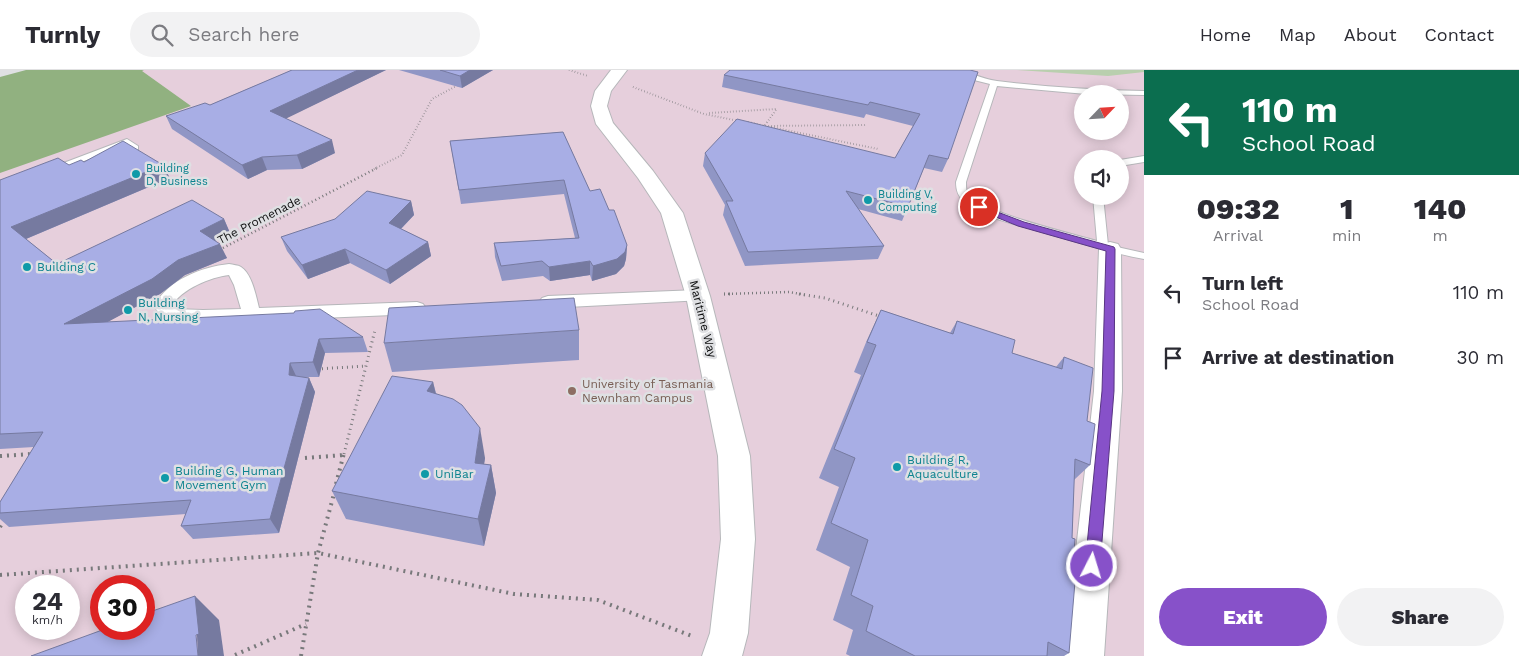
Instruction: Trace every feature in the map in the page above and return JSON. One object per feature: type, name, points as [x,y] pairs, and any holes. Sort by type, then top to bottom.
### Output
[{"type":"street","name":"Maritime Way","points":[[624,78],[603,91],[599,106],[605,124],[646,175],[672,213],[698,296],[734,456],[738,540],[729,634],[723,655]]},
{"type":"street","points":[[1084,656],[1108,391],[1106,248]]},
{"type":"street","points":[[529,303],[698,296]]},
{"type":"street","points":[[252,314],[430,307]]},
{"type":"lane","points":[[956,70],[965,75],[994,83],[1093,92],[1144,93]]},
{"type":"lane","points":[[994,83],[961,182],[961,190],[967,199],[979,207],[1021,224],[1106,248],[1144,256]]},
{"type":"lane","points":[[36,175],[127,142],[135,148]]},
{"type":"lane","points":[[1129,162],[1144,159]]},
{"type":"lane","points":[[1099,205],[1106,248]]},
{"type":"path","points":[[569,70],[592,78]]},
{"type":"path","points":[[624,78],[704,114],[878,149]]},
{"type":"path","name":"The Promenade","points":[[219,250],[402,155],[432,99],[461,83]]},
{"type":"path","points":[[704,114],[776,109],[765,126]]},
{"type":"path","points":[[748,127],[867,125]]},
{"type":"path","points":[[698,296],[789,292],[825,298],[889,320]]},
{"type":"path","points":[[301,656],[318,554],[380,309]]},
{"type":"path","points":[[309,369],[367,366]]},
{"type":"path","points":[[0,456],[35,454]]},
{"type":"path","points":[[305,458],[344,456]]},
{"type":"path","points":[[0,527],[5,519]]},
{"type":"path","points":[[0,575],[296,553],[318,554],[514,594],[598,600],[698,638],[723,655]]},
{"type":"path","points":[[235,655],[306,624]]},
{"type":"shaded area","name":"University of Tasmania Newnham Campus","points":[[84,70],[1144,70],[1144,656],[0,656],[0,102]]},
{"type":"green space","points":[[26,70],[144,70],[142,71],[191,106],[0,173],[0,77]]},
{"type":"green space","points":[[1017,70],[1144,70],[1144,72],[1108,76]]},
{"type":"building","points":[[292,70],[358,70],[270,111],[332,140],[297,155],[262,157],[242,165],[166,116],[205,103],[210,105]]},
{"type":"building","points":[[440,70],[470,70],[460,76]]},
{"type":"building","points":[[730,70],[970,70],[978,72],[948,159],[929,155],[908,207],[846,191],[884,246],[748,252],[726,201],[733,201],[705,153],[737,119],[895,158],[920,114],[870,102],[868,105],[724,75]]},
{"type":"building","points":[[563,132],[590,191],[600,189],[609,210],[614,210],[627,245],[625,252],[617,259],[593,266],[590,261],[549,267],[542,261],[501,266],[494,243],[579,238],[564,180],[459,190],[450,141]]},
{"type":"building","points":[[123,141],[163,165],[11,227],[57,264],[192,200],[224,219],[200,231],[220,244],[178,260],[152,279],[64,324],[294,313],[295,311],[320,309],[363,337],[319,339],[313,362],[290,363],[289,375],[309,378],[270,519],[181,526],[191,500],[0,513],[0,502],[43,432],[0,434],[0,180],[58,158],[69,165],[81,160],[84,162]]},
{"type":"building","points":[[367,191],[411,201],[389,223],[428,242],[386,270],[345,249],[302,265],[281,237],[335,219]]},
{"type":"building","points":[[574,298],[579,330],[384,343],[389,308]]},
{"type":"building","points":[[881,310],[953,334],[957,321],[1015,340],[1012,353],[1062,369],[1064,357],[1093,368],[1087,421],[1095,424],[1090,465],[1075,459],[1072,538],[1075,539],[1072,581],[1075,582],[1069,653],[1048,642],[1047,656],[915,656],[866,631],[873,606],[851,595],[868,540],[831,523],[855,458],[834,449],[876,345],[867,342]]},
{"type":"building","name":"UniBar","points":[[392,376],[433,382],[427,391],[453,399],[462,405],[480,428],[475,463],[491,465],[478,519],[332,491]]},
{"type":"building","points":[[195,596],[199,634],[196,635],[198,656],[31,656],[75,640],[80,640],[80,638],[90,634],[90,640],[155,640],[155,610]]},
{"type":"place","name":"Building D, Business","points":[[136,174]]},
{"type":"place","name":"Building V, Computing","points":[[868,200]]},
{"type":"place","name":"Building C","points":[[27,267]]},
{"type":"place","name":"Building N, Nursing","points":[[128,310]]},
{"type":"place","name":"University of Tasmania Newnham Campus","points":[[572,391]]},
{"type":"place","name":"Building R, Aquaculture","points":[[897,467]]},
{"type":"place","name":"UniBar","points":[[425,474]]},
{"type":"place","name":"Building G, Human Movement Gym","points":[[165,478]]},
{"type":"route","points":[[979,207],[1021,224],[1110,249],[1108,391],[1092,566]]}]
